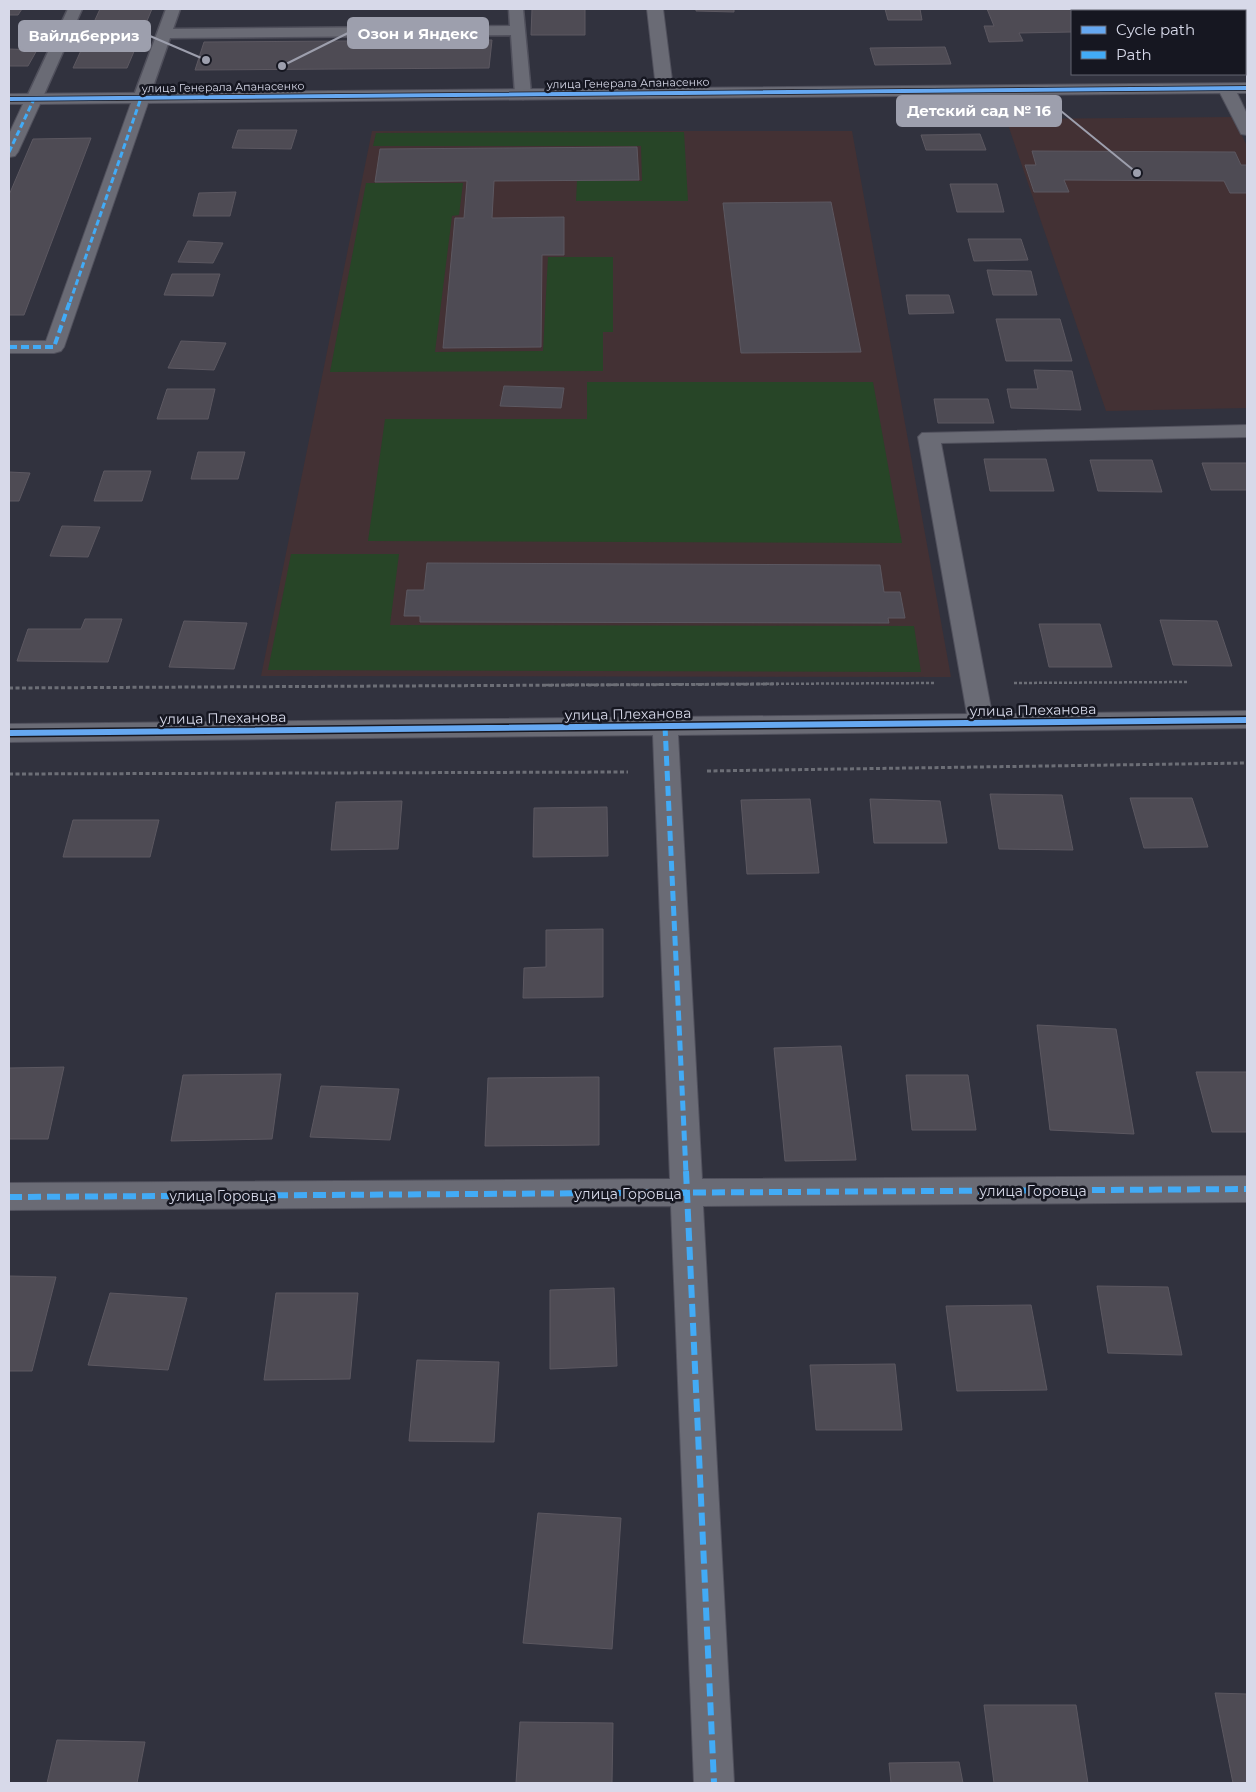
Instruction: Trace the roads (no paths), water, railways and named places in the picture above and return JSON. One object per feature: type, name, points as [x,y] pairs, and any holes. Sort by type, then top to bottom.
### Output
[{"type":"street","points":[[655,9],[665,92]]},
{"type":"street","points":[[1226,88],[1247,130]]},
{"type":"street","name":"улица Генерала Апанасенко","points":[[9,99],[1247,88]]},
{"type":"street","points":[[9,347],[54,347],[141,98]]},
{"type":"street","points":[[9,152],[34,99]]},
{"type":"street","points":[[982,723],[929,437],[1247,431]]},
{"type":"street","name":"улица Плеханова","points":[[9,733],[1247,720]]},
{"type":"street","points":[[665,726],[714,1783]]},
{"type":"street","name":"улица Горовца","points":[[9,1197],[1247,1189]]},
{"type":"lane","points":[[34,99],[75,9]]},
{"type":"lane","points":[[141,98],[173,9]]},
{"type":"lane","points":[[516,9],[523,94]]},
{"type":"lane","points":[[164,34],[518,30]]},
{"type":"place","name":"Вайлдберриз","points":[[206,60]]},
{"type":"place","name":"Озон и Яндекс","points":[[282,66]]},
{"type":"place","name":"Детский сад № 16","points":[[1137,173]]}]
